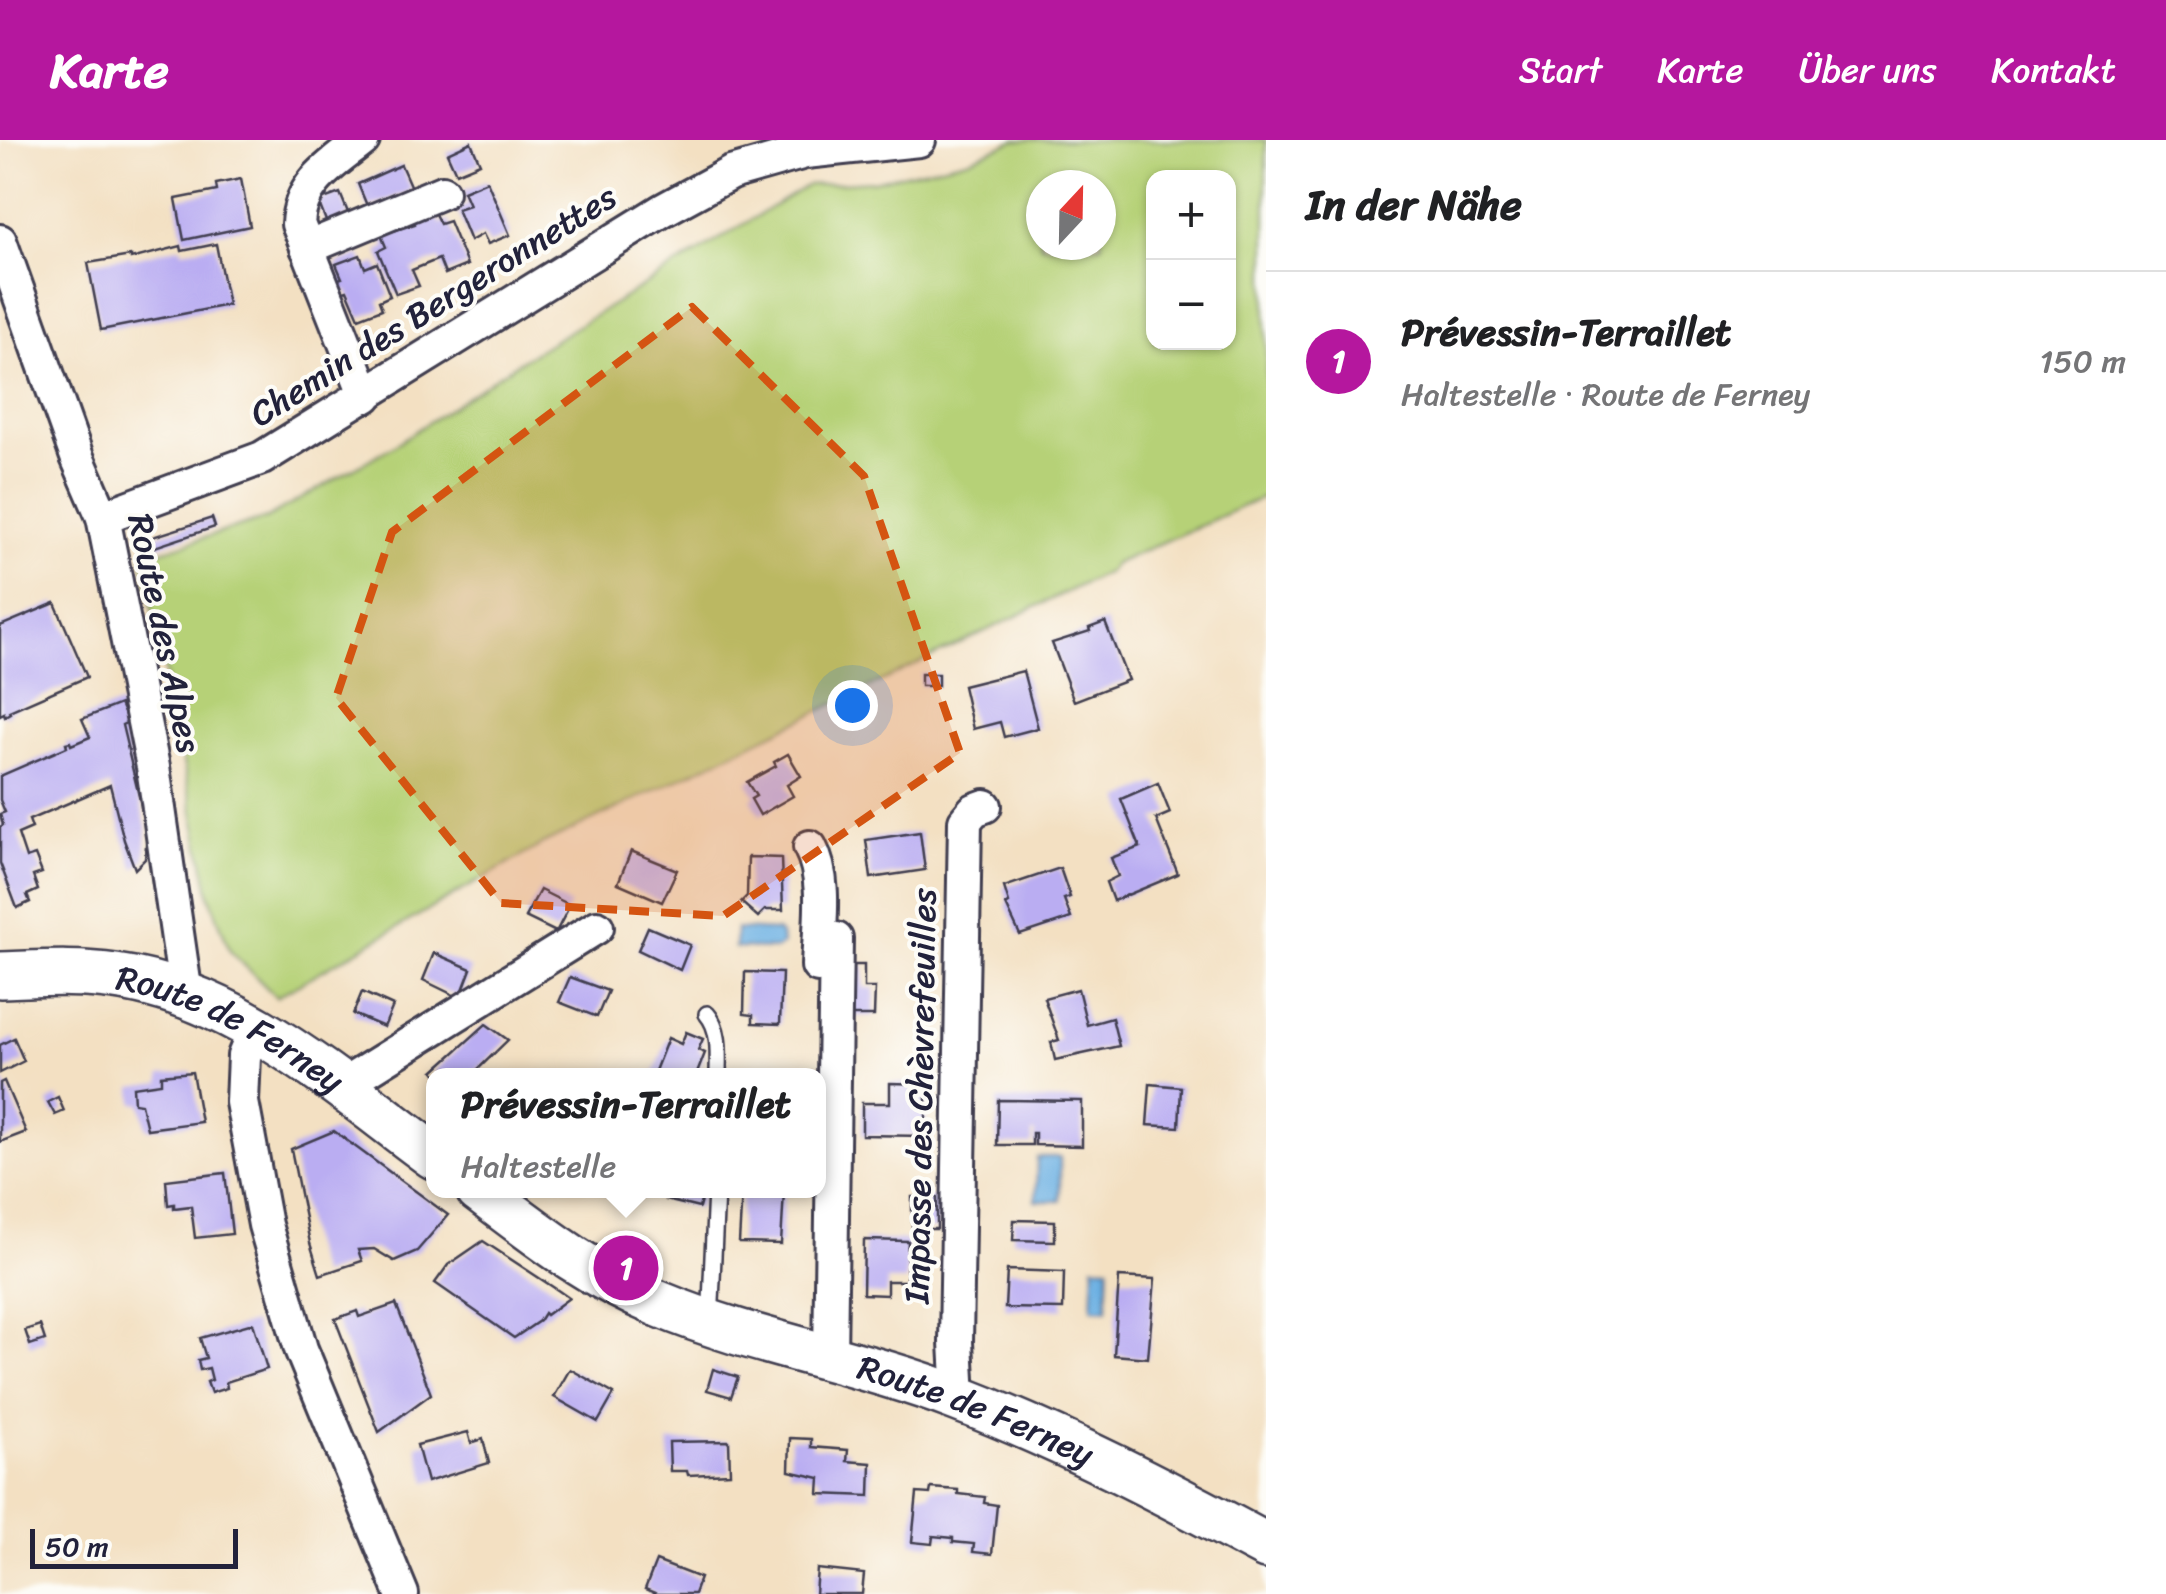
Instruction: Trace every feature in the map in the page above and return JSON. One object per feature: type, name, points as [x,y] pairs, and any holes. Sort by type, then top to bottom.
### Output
[{"type":"main road","name":"Route de Ferney","points":[[0,975],[118,977],[228,1012],[426,1150]]},
{"type":"main road","name":"Route de Ferney","points":[[494,1202],[581,1249],[711,1302],[819,1354]]},
{"type":"main road","name":"Route de Ferney","points":[[494,1202],[566,1256],[658,1303],[756,1339],[819,1354],[958,1398],[1140,1478],[1266,1546]]},
{"type":"street","points":[[363,140],[315,179],[299,202],[298,224],[366,396]]},
{"type":"street","name":"Chemin des Bergeronnettes","points":[[103,517],[262,458],[664,210],[731,173],[805,152],[919,140]]},
{"type":"street","points":[[308,248],[442,192]]},
{"type":"street","name":"Route des Alpes","points":[[0,242],[76,457],[103,517],[153,766],[186,996]]},
{"type":"street","name":"Impasse des Chèvrefeuilles","points":[[958,1398],[966,821],[974,810],[984,806]]},
{"type":"street","points":[[810,847],[818,861],[820,877],[816,1068]]},
{"type":"street","points":[[343,1090],[356,1077],[597,927]]},
{"type":"street","points":[[826,1183],[836,939]]},
{"type":"street","points":[[255,1030],[244,1056],[242,1102],[264,1225],[301,1349],[402,1594]]},
{"type":"street","points":[[814,1198],[819,1354]]},
{"type":"street","points":[[819,1354],[825,1198]]},
{"type":"lane","points":[[706,1014],[714,1022],[718,1068]]},
{"type":"lane","points":[[711,1302],[716,1198]]},
{"type":"highlighted area","points":[[692,307],[864,476],[960,753],[723,916],[501,903],[336,698],[392,532]]},
{"type":"green space","points":[[1016,140],[1266,140],[1266,496],[1114,564],[1108,572],[543,844],[276,997],[230,951],[210,897],[142,557],[267,518],[393,446],[517,363],[808,185],[873,181],[967,160]]},
{"type":"water","points":[[736,929],[777,931],[782,945],[776,949],[735,948]]},
{"type":"water","points":[[1037,1157],[1060,1157],[1060,1201],[1036,1201]]},
{"type":"water","points":[[1094,1265],[1109,1266],[1107,1309],[1092,1308]]},
{"type":"building","points":[[471,142],[480,163],[456,173],[447,153]]},
{"type":"building","points":[[401,165],[412,190],[368,208],[358,184]]},
{"type":"building","points":[[241,179],[250,226],[184,240],[176,199],[217,191],[216,184]]},
{"type":"building","points":[[487,181],[510,235],[488,244],[483,234],[470,241],[457,209],[469,205],[463,191]]},
{"type":"building","points":[[340,193],[349,215],[328,226],[318,201]]},
{"type":"building","points":[[434,212],[440,224],[449,221],[467,265],[445,274],[439,259],[412,270],[419,286],[396,294],[378,251],[386,247],[381,235],[415,224],[414,220]]},
{"type":"building","points":[[216,244],[228,305],[101,330],[88,263],[131,259],[181,246],[182,251]]},
{"type":"building","points":[[360,255],[365,268],[377,263],[390,296],[379,301],[382,309],[359,318],[347,290],[340,292],[335,280],[342,278],[336,264]]},
{"type":"building","points":[[212,518],[215,527],[146,550],[143,540]]},
{"type":"building","points":[[55,603],[87,677],[0,715],[0,626]]},
{"type":"building","points":[[1105,622],[1128,680],[1074,701],[1052,643]]},
{"type":"building","points":[[1023,671],[1038,728],[1004,737],[1000,722],[973,729],[963,686]]},
{"type":"building","points":[[921,674],[938,674],[938,686],[921,686]]},
{"type":"building","points":[[120,704],[128,722],[122,725],[147,830],[145,859],[135,869],[110,785],[29,820],[32,828],[18,834],[26,858],[35,855],[42,873],[33,876],[38,890],[27,895],[30,902],[17,908],[0,863],[0,814],[5,812],[0,800],[0,776],[67,747],[66,743],[71,745],[90,737],[82,719]]},
{"type":"building","points":[[788,754],[801,776],[787,785],[793,796],[760,815],[751,799],[756,796],[747,782],[776,766],[774,762]]},
{"type":"building","points":[[1158,783],[1170,813],[1156,819],[1178,874],[1113,901],[1106,882],[1118,876],[1111,858],[1140,847],[1121,799]]},
{"type":"building","points":[[920,832],[925,870],[871,878],[866,840]]},
{"type":"building","points":[[631,851],[677,870],[662,902],[618,883]]},
{"type":"building","points":[[748,857],[781,858],[783,910],[765,910],[758,917],[741,902],[747,896]]},
{"type":"building","points":[[1060,868],[1070,897],[1064,899],[1071,918],[1020,935],[1006,905],[1009,903],[1004,887]]},
{"type":"building","points":[[540,890],[570,905],[556,932],[525,917]]},
{"type":"building","points":[[648,927],[690,945],[680,970],[638,950]]},
{"type":"building","points":[[434,953],[471,969],[460,998],[423,980]]},
{"type":"building","points":[[848,965],[864,965],[864,988],[875,988],[874,1016],[847,1016]]},
{"type":"building","points":[[745,972],[782,973],[780,1024],[753,1023],[753,1015],[744,1014]]},
{"type":"building","points":[[570,977],[608,991],[597,1017],[559,1002]]},
{"type":"building","points":[[1078,989],[1087,1025],[1112,1018],[1119,1046],[1055,1060],[1051,1042],[1059,1040],[1044,998]]},
{"type":"building","points":[[362,992],[393,1006],[384,1027],[353,1014]]},
{"type":"building","points":[[486,1024],[508,1040],[479,1068],[437,1068]]},
{"type":"building","points":[[686,1032],[703,1039],[698,1050],[705,1053],[699,1068],[656,1068],[668,1038],[681,1044]]},
{"type":"building","points":[[14,1038],[24,1061],[0,1073],[0,1045]]},
{"type":"building","points":[[192,1072],[201,1122],[147,1129],[141,1104],[134,1103],[133,1087],[161,1083],[161,1075]]},
{"type":"building","points":[[4,1081],[26,1132],[0,1142],[0,1083]]},
{"type":"building","points":[[890,1083],[926,1084],[926,1136],[862,1135],[862,1103],[890,1103]]},
{"type":"building","points":[[1150,1084],[1181,1087],[1179,1127],[1147,1125]]},
{"type":"building","points":[[58,1097],[64,1111],[55,1115],[48,1102]]},
{"type":"building","points":[[998,1100],[1082,1101],[1082,1146],[1035,1145],[1035,1133],[1032,1145],[997,1145]]},
{"type":"building","points":[[334,1131],[448,1215],[417,1251],[394,1261],[374,1249],[358,1250],[362,1261],[320,1275],[291,1149]]},
{"type":"building","points":[[225,1173],[232,1234],[195,1238],[191,1206],[168,1205],[166,1180]]},
{"type":"building","points":[[912,1197],[937,1197],[937,1229],[912,1229]]},
{"type":"building","points":[[666,1198],[702,1198],[699,1208]]},
{"type":"building","points":[[742,1198],[784,1198],[781,1244],[739,1243]]},
{"type":"building","points":[[1014,1220],[1055,1221],[1055,1241],[1013,1240]]},
{"type":"building","points":[[864,1240],[908,1241],[906,1281],[887,1281],[887,1295],[863,1294]]},
{"type":"building","points":[[483,1241],[569,1298],[514,1338],[435,1283],[448,1265]]},
{"type":"building","points":[[1007,1270],[1064,1272],[1063,1309],[1005,1308]]},
{"type":"building","points":[[1119,1277],[1155,1279],[1148,1358],[1114,1355]]},
{"type":"building","points":[[396,1304],[431,1394],[379,1432],[335,1319],[357,1311],[359,1317]]},
{"type":"building","points":[[253,1323],[267,1369],[226,1382],[227,1388],[211,1393],[207,1382],[212,1380],[209,1368],[200,1370],[198,1360],[206,1358],[200,1338]]},
{"type":"building","points":[[40,1325],[45,1340],[30,1345],[25,1330]]},
{"type":"building","points":[[570,1369],[614,1394],[598,1422],[554,1397]]},
{"type":"building","points":[[713,1369],[738,1377],[731,1397],[707,1390]]},
{"type":"building","points":[[468,1432],[471,1443],[483,1439],[489,1463],[427,1482],[417,1445]]},
{"type":"building","points":[[790,1438],[811,1439],[811,1447],[848,1450],[847,1461],[871,1463],[870,1496],[819,1494],[820,1478],[789,1471]]},
{"type":"building","points":[[729,1441],[730,1473],[688,1475],[687,1471],[670,1471],[669,1442]]},
{"type":"building","points":[[931,1488],[958,1490],[958,1494],[985,1497],[984,1503],[997,1505],[992,1554],[973,1552],[974,1544],[953,1542],[953,1538],[933,1536],[932,1544],[912,1542],[917,1493],[930,1494]]},
{"type":"building","points":[[656,1561],[700,1578],[694,1594],[657,1594],[645,1589]]},
{"type":"building","points":[[817,1569],[864,1574],[862,1594],[815,1594]]},
{"type":"place","name":"Prévessin-Terraillet","points":[[626,1268]]}]
